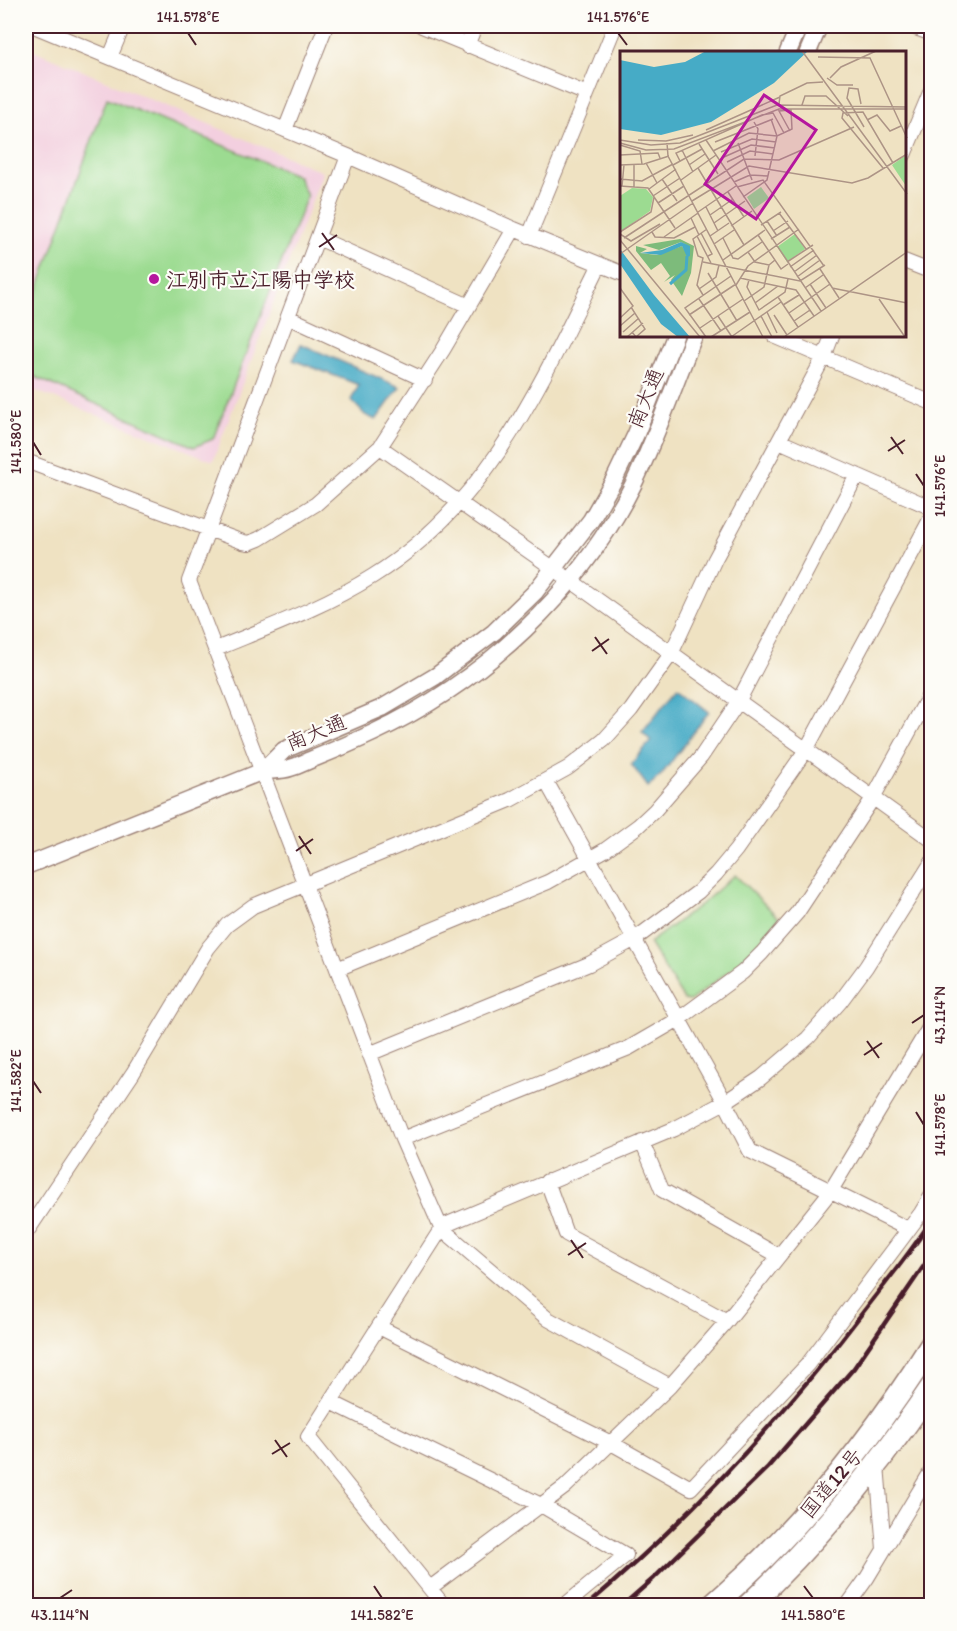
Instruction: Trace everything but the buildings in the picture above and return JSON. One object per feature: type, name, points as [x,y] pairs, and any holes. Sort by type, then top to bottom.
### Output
[{"type":"highway","name":"国道12号","points":[[712,1605],[742,1580],[815,1504],[845,1469],[903,1389],[932,1344]]},
{"type":"highway","name":"国道12号","points":[[748,1605],[792,1563],[877,1465],[932,1387]]},
{"type":"street","points":[[34,26],[348,156],[529,236],[620,273]]},
{"type":"street","points":[[110,57],[123,26]]},
{"type":"street","points":[[285,130],[326,26]]},
{"type":"street","points":[[422,26],[587,94]]},
{"type":"street","points":[[467,46],[475,26]]},
{"type":"street","points":[[529,236],[615,26]]},
{"type":"street","points":[[788,51],[799,26]]},
{"type":"street","points":[[808,51],[819,26]]},
{"type":"street","points":[[910,26],[932,34]]},
{"type":"street","points":[[906,150],[932,88]]},
{"type":"street","points":[[348,156],[189,581],[402,1139],[441,1228],[548,1319],[670,1386]]},
{"type":"street","points":[[26,461],[246,543],[259,539],[296,518],[326,496],[380,447],[425,380],[513,229]]},
{"type":"street","points":[[318,238],[469,306]]},
{"type":"street","points":[[906,262],[932,273]]},
{"type":"street","points":[[216,649],[323,603],[362,583],[415,545],[459,503],[486,472],[524,414],[600,264]]},
{"type":"street","points":[[288,317],[425,380]]},
{"type":"street","name":"南大通","points":[[263,771],[284,750],[382,708],[436,676],[494,632],[535,592],[591,520],[615,478],[636,434],[674,338]]},
{"type":"street","name":"南大通","points":[[263,771],[290,769],[388,726],[433,701],[463,681],[507,645],[550,603],[604,535],[634,483],[693,338]]},
{"type":"street","points":[[779,338],[932,403]]},
{"type":"street","points":[[26,1233],[133,1073],[208,948],[217,935],[239,915],[253,906],[305,884],[510,801],[581,759],[604,740],[648,689],[671,654],[715,559],[824,357],[831,338]]},
{"type":"street","points":[[779,441],[932,508]]},
{"type":"street","points":[[380,447],[570,580],[932,840]]},
{"type":"street","points":[[337,969],[532,889],[590,859],[638,826],[663,802],[701,757],[738,702],[857,475]]},
{"type":"street","points":[[369,1053],[571,973],[635,939],[678,908],[716,874],[756,822],[806,750],[932,516]]},
{"type":"street","points":[[402,1139],[629,1048],[679,1019],[743,972],[797,913],[873,798],[932,690]]},
{"type":"street","points":[[26,866],[263,771]]},
{"type":"street","points":[[546,781],[750,1151],[908,1229]]},
{"type":"street","points":[[444,1605],[308,1437],[441,1228],[689,1121],[748,1088],[789,1055],[826,1019],[860,976],[932,862]]},
{"type":"street","points":[[430,1588],[565,1487],[670,1386],[727,1321],[830,1192],[932,1023]]},
{"type":"street","points":[[642,1142],[662,1190],[779,1256]]},
{"type":"street","points":[[547,1181],[566,1234],[727,1321]]},
{"type":"street","points":[[379,1327],[611,1443],[690,1488],[807,1365],[932,1195]]},
{"type":"street","points":[[331,1402],[541,1505],[626,1555],[564,1605]]},
{"type":"street","points":[[877,1465],[884,1549]]},
{"type":"street","points":[[847,1605],[867,1578],[932,1470]]},
{"type":"shaded area","name":"江別市立江陽中学校","points":[[26,47],[323,172],[213,461],[26,387]]},
{"type":"green space","name":"江別市立江陽中学校","points":[[107,98],[298,176],[307,196],[213,439],[194,447],[26,373],[26,322]]},
{"type":"green space","points":[[735,875],[779,918],[738,964],[690,1001],[684,1000],[649,943],[704,902]]},
{"type":"water","points":[[301,344],[400,387],[376,420],[365,415],[351,400],[359,385],[293,360]]},
{"type":"water","points":[[678,687],[709,712],[662,774],[648,787],[631,764],[651,741],[642,732]]},
{"type":"railway","points":[[586,1606],[663,1537],[769,1426],[835,1347],[909,1253],[932,1219]]},
{"type":"railway","points":[[622,1606],[768,1467],[854,1368],[932,1254]]},
{"type":"place","name":"江別市立江陽中学校","points":[[154,279]]}]
